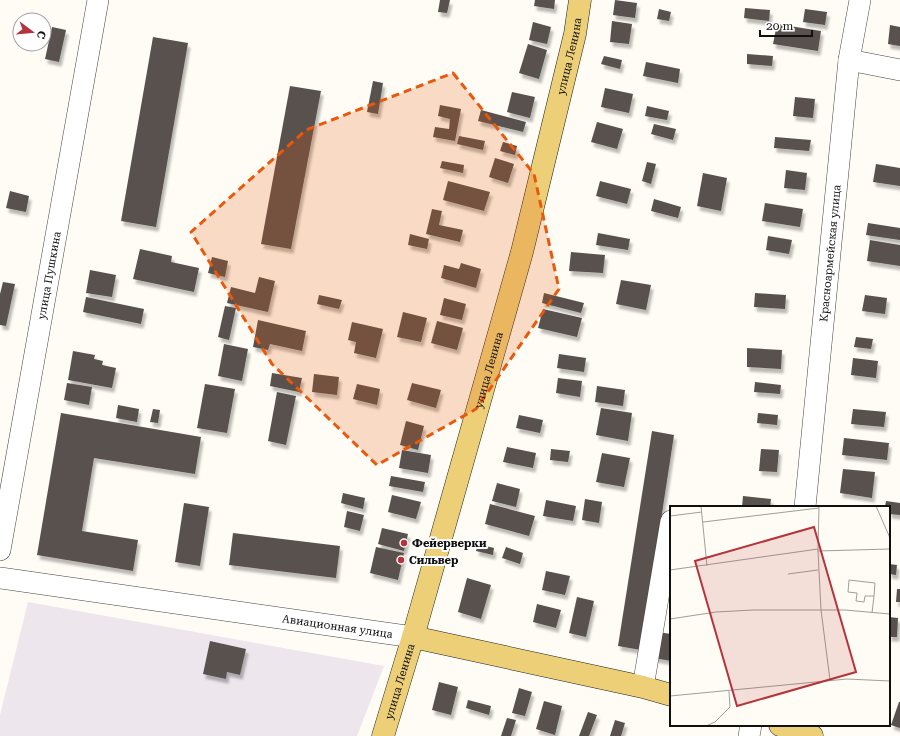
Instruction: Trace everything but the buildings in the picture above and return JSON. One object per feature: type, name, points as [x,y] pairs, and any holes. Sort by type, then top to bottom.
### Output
[{"type":"main road","name":"улица Ленина","points":[[382,736],[413,637],[522,252],[575,34],[580,0]]},
{"type":"main road","name":"Авиационная улица","points":[[413,637],[670,694]]},
{"type":"main road","points":[[783,726],[812,736]]},
{"type":"street","name":"улица Пушкина","points":[[0,550],[98,0]]},
{"type":"street","name":"Красноармейская улица","points":[[806,506],[849,60],[860,0]]},
{"type":"street","points":[[849,60],[900,70]]},
{"type":"street","points":[[643,687],[670,527]]},
{"type":"street","name":"Авиационная улица","points":[[0,578],[413,637]]},
{"type":"street","points":[[749,736],[752,726]]},
{"type":"highlighted area","points":[[453,73],[534,174],[559,289],[476,409],[377,465],[272,364],[191,232],[306,130]]},
{"type":"shaded area","points":[[28,602],[384,666],[357,736],[0,736],[0,715]]},
{"type":"place","name":"Фейерверки","points":[[404,543]]},
{"type":"place","name":"Сильвер","points":[[401,560]]}]
